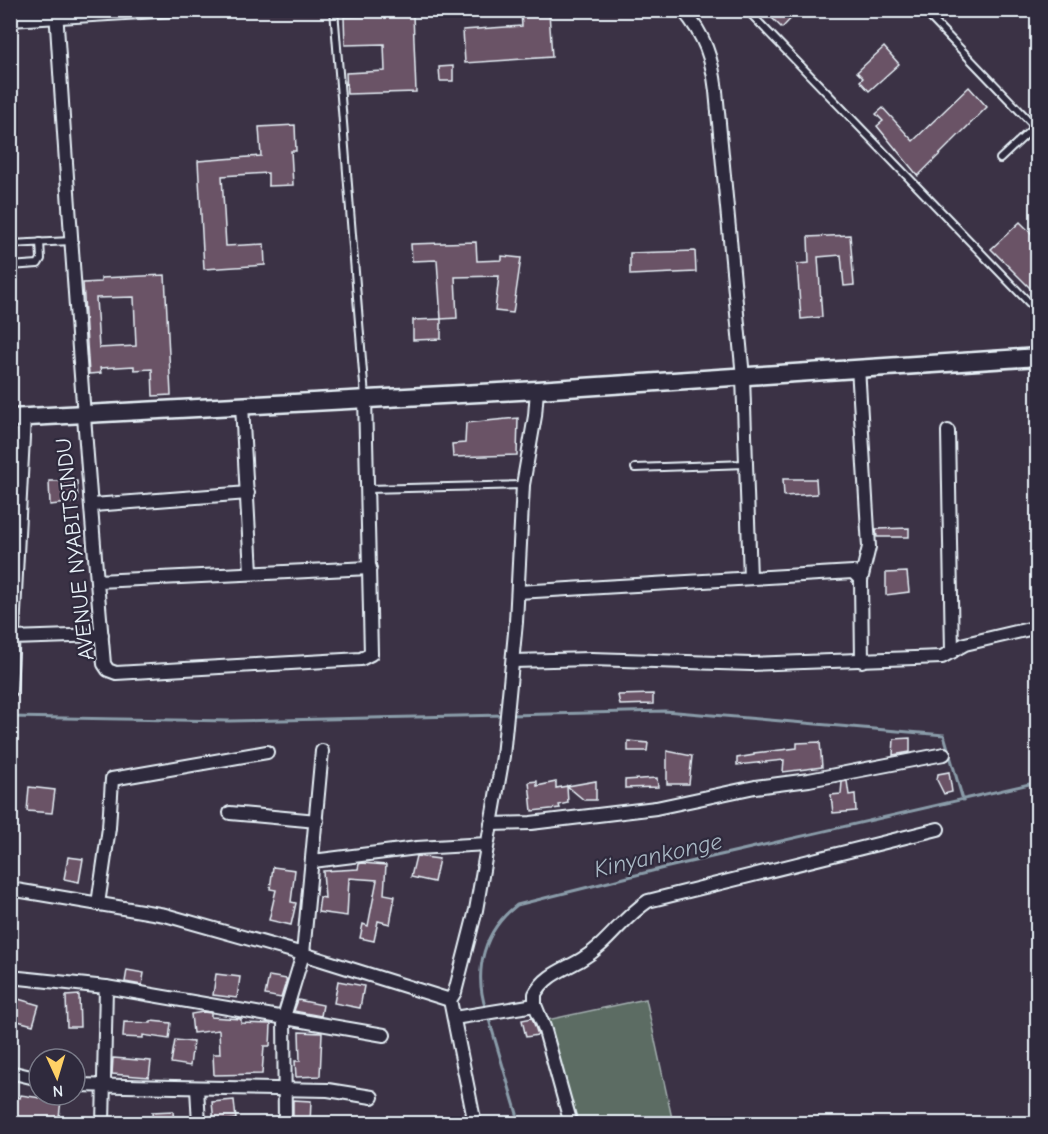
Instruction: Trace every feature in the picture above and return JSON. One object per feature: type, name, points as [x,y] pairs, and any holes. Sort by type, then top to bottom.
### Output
[{"type":"street","points":[[10,20],[57,14],[174,10]]},
{"type":"street","points":[[683,10],[699,29],[714,72],[743,377],[750,578]]},
{"type":"street","name":"AVENUE NYABITSINDU","points":[[57,14],[82,413],[93,505],[104,664],[108,670],[116,673],[367,657],[373,649],[365,398]]},
{"type":"street","points":[[10,691],[17,417],[537,390],[858,367],[1038,357]]},
{"type":"street","points":[[858,367],[869,547],[861,580],[862,662]]},
{"type":"street","points":[[475,1124],[450,1000],[455,992],[471,930],[507,723],[518,592],[523,484],[535,416],[537,390]]},
{"type":"street","points":[[242,405],[251,572]]},
{"type":"street","points":[[948,431],[951,652]]},
{"type":"street","points":[[93,505],[248,493]]},
{"type":"street","points":[[98,581],[370,568]]},
{"type":"street","points":[[518,592],[853,572],[861,580]]},
{"type":"street","points":[[513,660],[591,659],[751,664],[862,662],[942,657],[965,644],[1038,627]]},
{"type":"street","points":[[12,638],[102,635]]},
{"type":"street","points":[[285,1124],[284,1017],[303,954],[322,751]]},
{"type":"street","points":[[98,904],[109,828],[112,779],[267,752]]},
{"type":"street","points":[[491,824],[531,823],[656,808],[755,787],[809,780],[944,754]]},
{"type":"street","points":[[230,813],[317,821]]},
{"type":"street","points":[[571,1124],[535,1005],[535,994],[540,984],[559,969],[581,960],[602,945],[628,915],[648,901],[938,830]]},
{"type":"street","points":[[313,861],[417,848],[487,844]]},
{"type":"street","points":[[10,889],[165,915],[303,954],[450,1000]]},
{"type":"street","points":[[10,977],[106,987],[384,1035]]},
{"type":"street","points":[[103,1124],[106,987]]},
{"type":"street","points":[[454,1018],[535,1005]]},
{"type":"street","points":[[10,1072],[27,1076]]},
{"type":"street","points":[[87,1085],[328,1090],[372,1097]]},
{"type":"street","points":[[197,1088],[199,1124]]},
{"type":"lane","points":[[334,10],[365,398]]},
{"type":"lane","points":[[747,10],[1038,312]]},
{"type":"lane","points":[[923,10],[1036,129],[1000,159]]},
{"type":"lane","points":[[10,244],[71,241]]},
{"type":"lane","points":[[10,266],[38,264],[41,259],[40,242]]},
{"type":"lane","points":[[635,468],[746,464]]},
{"type":"lane","points":[[368,489],[523,484]]},
{"type":"green space","points":[[646,999],[673,1123],[569,1123],[547,1020]]},
{"type":"building","points":[[764,10],[799,10],[782,28]]},
{"type":"building","points":[[549,12],[552,57],[465,63],[463,30],[522,26],[521,13]]},
{"type":"building","points":[[413,15],[416,92],[347,94],[346,73],[385,71],[384,44],[345,45],[344,17]]},
{"type":"building","points":[[884,47],[899,64],[869,91],[860,81],[863,78],[857,72]]},
{"type":"building","points":[[453,66],[453,81],[440,81],[439,67]]},
{"type":"building","points":[[969,87],[987,107],[918,176],[877,126],[883,121],[876,114],[883,108],[913,141]]},
{"type":"building","points":[[295,125],[296,151],[291,151],[293,185],[268,186],[268,173],[222,176],[226,246],[264,244],[265,265],[204,269],[198,161],[261,156],[259,127]]},
{"type":"building","points":[[1020,222],[1038,240],[1038,247],[1033,252],[1038,256],[1038,296],[991,249]]},
{"type":"building","points":[[850,235],[854,285],[844,286],[841,255],[818,257],[822,317],[801,319],[797,264],[809,263],[808,237]]},
{"type":"building","points":[[476,242],[477,261],[502,260],[502,256],[521,258],[513,313],[495,311],[499,276],[455,277],[457,318],[441,319],[437,260],[412,261],[411,244]]},
{"type":"building","points":[[695,251],[696,272],[630,275],[630,253]]},
{"type":"building","points":[[165,275],[171,395],[153,396],[152,369],[134,370],[134,366],[100,368],[101,373],[89,374],[83,283],[101,282],[101,278]],"holes":[[[134,297],[136,346],[99,348],[96,298]]]},
{"type":"building","points":[[441,319],[441,339],[413,340],[413,320]]},
{"type":"building","points":[[518,418],[517,455],[453,457],[452,444],[465,443],[466,423]]},
{"type":"building","points":[[783,479],[816,479],[817,494],[784,496]]},
{"type":"building","points":[[49,481],[77,481],[78,502],[50,505]]},
{"type":"building","points":[[909,528],[909,537],[877,537],[876,529]]},
{"type":"building","points":[[907,572],[909,592],[886,595],[886,573]]},
{"type":"building","points":[[653,694],[653,704],[620,705],[618,695]]},
{"type":"building","points":[[910,738],[910,752],[893,755],[894,739]]},
{"type":"building","points":[[628,741],[648,743],[647,751],[628,751]]},
{"type":"building","points":[[820,742],[822,767],[783,772],[784,760],[737,765],[737,758],[754,755],[754,753],[797,748],[797,743]]},
{"type":"building","points":[[667,751],[692,756],[689,784],[667,784]]},
{"type":"building","points":[[949,772],[952,792],[944,794],[937,780],[938,774]]},
{"type":"building","points":[[657,778],[658,787],[625,788],[625,780]]},
{"type":"building","points":[[537,781],[537,786],[556,782],[556,788],[567,786],[568,803],[559,805],[560,808],[532,811],[529,782]]},
{"type":"building","points":[[596,781],[596,800],[584,800],[567,786]]},
{"type":"building","points":[[847,781],[849,795],[855,794],[856,811],[833,813],[831,795],[841,794],[842,782]]},
{"type":"building","points":[[29,787],[55,790],[52,813],[27,811]]},
{"type":"building","points":[[416,856],[439,859],[434,882],[411,877]]},
{"type":"building","points":[[68,857],[83,859],[79,882],[64,879]]},
{"type":"building","points":[[359,864],[386,865],[384,894],[395,896],[390,924],[378,921],[374,941],[360,938],[363,924],[368,926],[377,880],[349,878],[347,916],[318,912],[320,897],[325,898],[323,871],[358,869]]},
{"type":"building","points":[[273,867],[295,870],[291,902],[296,903],[291,925],[269,920],[276,890],[270,889]]},
{"type":"building","points":[[127,970],[144,973],[142,985],[125,982]]},
{"type":"building","points":[[216,974],[240,977],[237,998],[213,995]]},
{"type":"building","points":[[269,976],[287,979],[281,998],[265,995]]},
{"type":"building","points":[[338,981],[364,986],[360,1008],[334,1003]]},
{"type":"building","points":[[79,995],[80,1027],[67,1027],[66,996]]},
{"type":"building","points":[[15,998],[39,1005],[33,1025],[10,1019]]},
{"type":"building","points":[[298,1000],[323,1005],[321,1016],[294,1011]]},
{"type":"building","points":[[211,1013],[211,1017],[241,1019],[241,1023],[271,1024],[270,1046],[264,1046],[262,1074],[214,1075],[213,1054],[220,1054],[219,1030],[193,1033],[191,1014]]},
{"type":"building","points":[[532,1018],[538,1035],[526,1037],[522,1020]]},
{"type":"building","points":[[151,1021],[171,1023],[169,1039],[143,1035],[143,1038],[123,1037],[124,1022],[151,1023]]},
{"type":"building","points":[[299,1032],[322,1033],[320,1076],[296,1077],[295,1061],[300,1061]]},
{"type":"building","points":[[175,1040],[193,1042],[190,1066],[171,1063]]},
{"type":"building","points":[[113,1058],[151,1061],[149,1077],[112,1074]]},
{"type":"building","points":[[10,1094],[20,1098],[21,1095],[27,1096],[27,1107],[60,1107],[58,1124],[29,1124],[10,1119]]},
{"type":"building","points":[[234,1100],[236,1119],[214,1122],[212,1102]]},
{"type":"building","points":[[293,1100],[311,1101],[310,1124],[293,1124]]},
{"type":"building","points":[[173,1111],[174,1124],[153,1124],[152,1112]]},
{"type":"waterway","points":[[510,715],[665,711],[944,735],[963,800]]},
{"type":"waterway","points":[[10,717],[230,721],[504,715]]},
{"type":"waterway","name":"Kinyankonge","points":[[486,1010],[481,980],[484,952],[496,926],[517,905],[664,868],[1038,782]]},
{"type":"waterway","name":"Kinyankonge","points":[[488,1016],[520,1124]]}]
